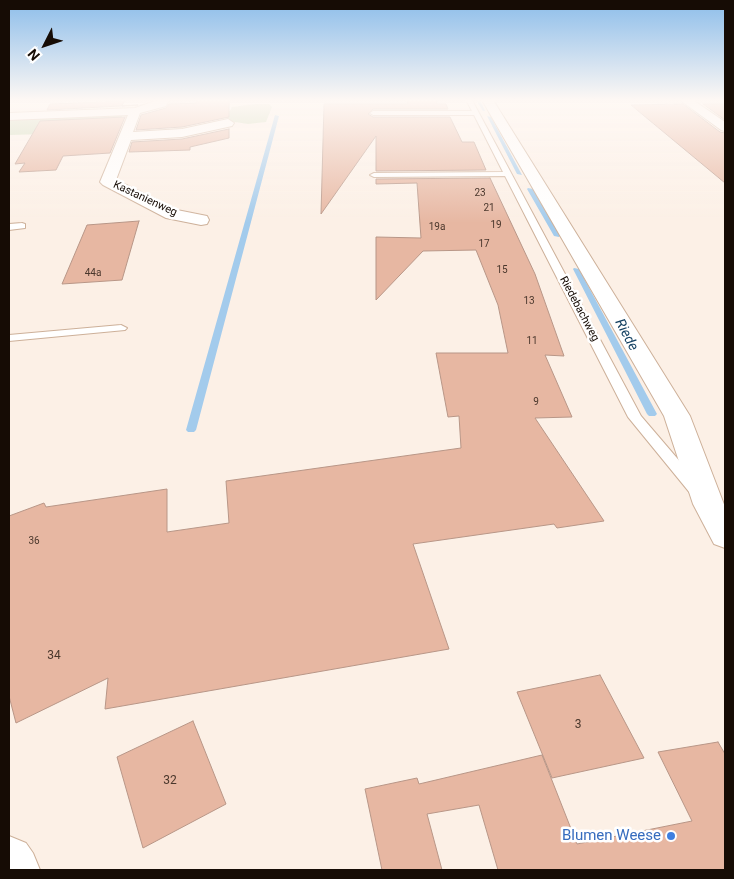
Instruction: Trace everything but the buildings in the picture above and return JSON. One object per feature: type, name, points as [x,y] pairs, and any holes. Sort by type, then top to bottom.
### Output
[{"type":"street","name":"Kastanienweg","points":[[122,141],[108,182],[172,214],[201,220]]},
{"type":"street","name":"Riedebachweg","points":[[503,141],[677,416],[717,501],[725,536]]},
{"type":"street","points":[[9,860],[16,870]]},
{"type":"lane","name":"Riedebachweg","points":[[495,141],[508,174],[635,417],[717,501]]},
{"type":"lane","points":[[374,175],[508,174]]},
{"type":"lane","points":[[9,227],[22,226]]},
{"type":"lane","points":[[9,338],[121,328]]},
{"type":"waterway","points":[[191,430],[270,141]]},
{"type":"waterway","name":"Riede","points":[[502,141],[520,174]]},
{"type":"waterway","name":"Riede","points":[[530,189],[557,236]]},
{"type":"waterway","name":"Riede","points":[[576,269],[652,414]]},
{"type":"place","name":"Blumen Weese","points":[[671,836]]}]
